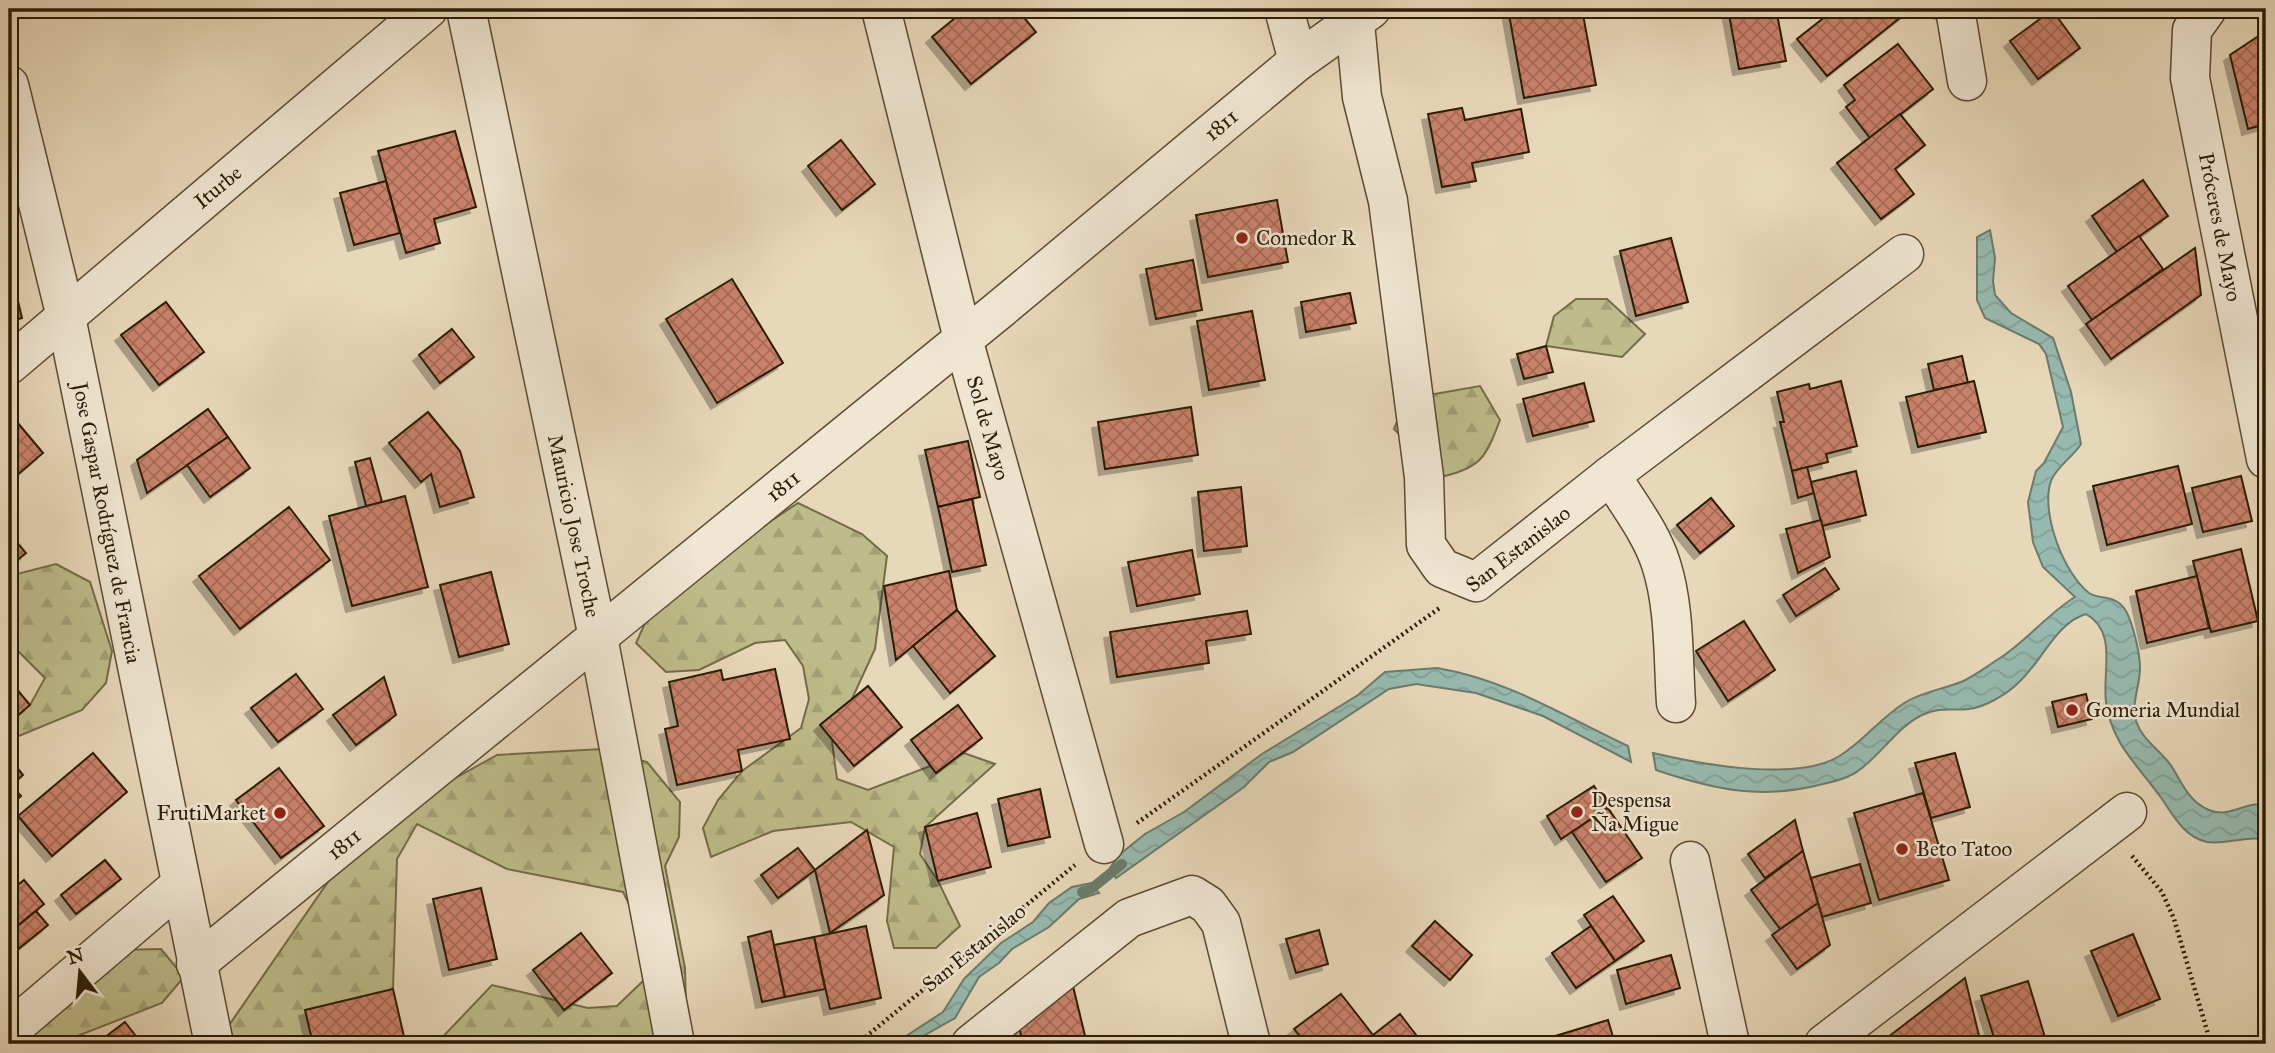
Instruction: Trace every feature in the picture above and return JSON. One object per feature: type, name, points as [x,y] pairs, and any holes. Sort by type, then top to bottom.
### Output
[{"type":"street","name":"Iturbe","points":[[9,365],[428,9]]},
{"type":"street","name":"Mauricio Jose Troche","points":[[466,9],[598,637],[675,1044]]},
{"type":"street","name":"Sol de Mayo","points":[[881,9],[964,339],[1105,844]]},
{"type":"street","points":[[1284,9],[1298,61]]},
{"type":"street","points":[[1955,9],[1968,81]]},
{"type":"street","name":"Próceres de Mayo","points":[[2207,9],[2193,30],[2190,78],[2266,458]]},
{"type":"street","name":"1811","points":[[196,964],[964,339],[1298,61],[1363,16]]},
{"type":"street","points":[[1363,16],[1362,97],[1390,215],[1424,477],[1426,545],[1442,568],[1476,582]]},
{"type":"street","name":"Jose Gaspar Rodríguez de Francia","points":[[9,85],[66,317],[179,886],[214,1044]]},
{"type":"street","name":"San Estanislao","points":[[1476,582],[1611,475],[1904,254]]},
{"type":"street","points":[[1611,475],[1650,539],[1661,564],[1668,596],[1676,703]]},
{"type":"street","points":[[1824,1044],[2118,820]]},
{"type":"street","points":[[1690,861],[1730,1044]]},
{"type":"street","points":[[9,1031],[179,886]]},
{"type":"street","points":[[971,1044],[1129,918],[1192,895],[1208,905],[1221,923],[1251,1044]]},
{"type":"path","name":"San Estanislao","points":[[857,1044],[1105,844],[1476,582]]},
{"type":"path","points":[[2118,820],[2162,892],[2174,919],[2211,1044]]},
{"type":"green space","points":[[1903,9],[1938,9],[1939,19],[1905,14]]},
{"type":"green space","points":[[1576,299],[1607,299],[1645,334],[1622,357],[1546,346],[1554,316]]},
{"type":"green space","points":[[1480,386],[1500,420],[1495,433],[1486,452],[1474,465],[1441,477],[1394,429],[1406,399]]},
{"type":"green space","points":[[798,503],[862,534],[887,556],[875,649],[832,742],[837,779],[868,790],[964,753],[995,764],[925,827],[920,854],[938,881],[960,926],[936,948],[894,948],[887,921],[894,847],[851,822],[773,831],[711,857],[703,828],[718,800],[742,771],[801,728],[809,699],[803,666],[785,640],[755,643],[699,670],[666,672],[636,643],[651,610],[671,587]]},
{"type":"green space","points":[[56,564],[90,582],[112,651],[106,683],[82,710],[9,740],[9,706],[30,705],[45,678],[9,642],[9,576]]},
{"type":"green space","points":[[602,749],[647,762],[680,802],[679,837],[665,866],[685,968],[687,1044],[436,1044],[492,985],[588,1008],[617,1006],[647,977],[647,940],[623,892],[507,869],[417,824],[397,859],[393,989],[349,1044],[216,1044],[339,866],[423,796],[497,755]]},
{"type":"green space","points":[[161,949],[184,977],[162,1003],[67,1040],[66,1044],[9,1044],[74,951]]},
{"type":"water","points":[[1990,230],[1995,258],[1995,295],[2011,313],[2053,338],[2071,392],[2081,444],[2051,481],[2048,494],[2052,525],[2063,557],[2080,584],[2093,595],[2118,602],[2129,617],[2140,662],[2135,708],[2139,728],[2168,761],[2191,797],[2202,807],[2224,812],[2252,805],[2266,805],[2266,840],[2207,842],[2192,836],[2180,825],[2114,731],[2106,702],[2105,642],[2096,622],[2086,614],[2066,626],[2025,676],[2006,693],[1975,708],[1941,710],[1922,715],[1904,727],[1867,764],[1846,777],[1801,789],[1759,792],[1698,783],[1656,770],[1653,753],[1749,769],[1801,768],[1823,763],[1850,749],[1906,702],[1961,682],[1979,672],[2007,653],[2075,597],[2043,567],[2033,542],[2028,502],[2036,471],[2044,463],[2063,427],[2046,354],[2039,344],[1985,318],[1977,300],[1977,237]]},
{"type":"water","points":[[1437,668],[1488,681],[1558,711],[1628,746],[1631,762],[1543,716],[1476,693],[1416,684],[1389,689],[1293,752],[1269,762],[1244,787],[1116,878],[1110,868],[1119,855],[1145,834],[1184,812],[1262,754],[1358,695],[1385,672]]},
{"type":"water","points":[[1091,883],[1099,893],[1079,899],[1049,927],[1012,949],[999,963],[979,977],[955,1018],[909,1044],[894,1044],[943,1012],[964,979],[1001,943],[1033,922],[1049,903],[1072,887]]},
{"type":"building","points":[[966,9],[1017,9],[1036,32],[971,84],[932,37]]},
{"type":"building","points":[[1508,9],[1582,9],[1596,85],[1524,98]]},
{"type":"building","points":[[1728,9],[1776,9],[1786,61],[1739,69]]},
{"type":"building","points":[[1835,9],[1911,9],[1827,76],[1797,39]]},
{"type":"building","points":[[2052,10],[2080,48],[2038,79],[2010,41]]},
{"type":"building","points":[[2266,31],[2266,124],[2248,129],[2230,55]]},
{"type":"building","points":[[1898,44],[1933,89],[1870,138],[1846,107],[1855,100],[1844,85]]},
{"type":"building","points":[[1462,108],[1465,120],[1521,109],[1529,152],[1472,163],[1476,181],[1442,187],[1428,114]]},
{"type":"building","points":[[1900,114],[1925,145],[1895,169],[1914,194],[1881,219],[1837,163]]},
{"type":"building","points":[[455,131],[476,207],[434,219],[440,243],[406,253],[378,151]]},
{"type":"building","points":[[841,140],[875,184],[842,210],[808,166]]},
{"type":"building","points":[[2143,180],[2168,216],[2117,252],[2092,216]]},
{"type":"building","points":[[386,181],[400,233],[354,245],[340,193]]},
{"type":"building","name":"Comedor R","points":[[1277,200],[1288,262],[1208,277],[1196,215]]},
{"type":"building","points":[[2139,236],[2163,269],[2092,320],[2068,286]]},
{"type":"building","points":[[1671,238],[1688,302],[1636,316],[1620,251]]},
{"type":"building","points":[[2195,248],[2201,295],[2111,359],[2086,324]]},
{"type":"building","points":[[1193,260],[1202,310],[1156,319],[1146,269]]},
{"type":"building","points":[[9,263],[22,318],[9,322]]},
{"type":"building","points":[[732,279],[783,363],[717,403],[666,319]]},
{"type":"building","points":[[1350,293],[1356,323],[1306,332],[1301,302]]},
{"type":"building","points":[[166,302],[204,352],[159,385],[121,335]]},
{"type":"building","points":[[1252,311],[1265,380],[1209,390],[1197,321]]},
{"type":"building","points":[[452,329],[474,357],[440,383],[419,355]]},
{"type":"building","points":[[1546,346],[1553,372],[1524,379],[1517,354]]},
{"type":"building","points":[[1962,356],[1968,383],[1934,390],[1928,364]]},
{"type":"building","points":[[1841,381],[1857,446],[1826,454],[1828,462],[1792,471],[1780,422],[1784,422],[1777,392],[1809,384],[1810,389]]},
{"type":"building","points":[[1974,381],[1986,432],[1918,447],[1906,397]]},
{"type":"building","points":[[1584,383],[1594,421],[1533,436],[1523,399]]},
{"type":"building","points":[[1191,407],[1198,455],[1105,469],[1098,422]]},
{"type":"building","points":[[208,409],[228,437],[147,493],[137,460]]},
{"type":"building","points":[[428,412],[460,451],[474,497],[440,507],[431,474],[421,482],[389,443]]},
{"type":"building","points":[[17,422],[43,453],[9,482],[9,429]]},
{"type":"building","points":[[228,437],[250,468],[210,497],[187,465]]},
{"type":"building","points":[[968,441],[980,497],[938,507],[925,450]]},
{"type":"building","points":[[370,458],[382,502],[366,506],[355,462]]},
{"type":"building","points":[[2178,466],[2192,524],[2107,545],[2093,486]]},
{"type":"building","points":[[1807,467],[1814,493],[1798,498],[1792,471]]},
{"type":"building","points":[[1856,471],[1866,515],[1822,526],[1811,482]]},
{"type":"building","points":[[2241,476],[2252,521],[2203,532],[2192,488]]},
{"type":"building","points":[[1241,487],[1247,546],[1204,551],[1198,492]]},
{"type":"building","points":[[405,496],[428,587],[352,606],[329,516]]},
{"type":"building","points":[[1711,498],[1734,526],[1700,553],[1677,525]]},
{"type":"building","points":[[972,499],[986,565],[952,572],[938,507]]},
{"type":"building","points":[[289,507],[330,560],[240,629],[199,576]]},
{"type":"building","points":[[1821,520],[1830,557],[1798,573],[1786,529]]},
{"type":"building","points":[[10,534],[26,553],[9,567],[9,536]]},
{"type":"building","points":[[2241,549],[2258,621],[2211,632],[2193,561]]},
{"type":"building","points":[[1192,550],[1200,594],[1137,606],[1128,562]]},
{"type":"building","points":[[1825,568],[1839,589],[1796,616],[1783,595]]},
{"type":"building","points":[[949,571],[957,610],[896,660],[884,586]]},
{"type":"building","points":[[491,572],[509,644],[459,657],[440,585]]},
{"type":"building","points":[[2197,576],[2209,628],[2147,643],[2136,591]]},
{"type":"building","points":[[957,610],[995,656],[950,693],[913,646]]},
{"type":"building","points":[[1247,611],[1251,634],[1206,641],[1209,663],[1117,677],[1110,632]]},
{"type":"building","points":[[1744,621],[1775,670],[1728,701],[1696,651]]},
{"type":"building","points":[[775,669],[790,739],[738,750],[742,771],[677,785],[665,729],[678,726],[669,682],[721,670],[723,680]]},
{"type":"building","points":[[296,674],[323,709],[278,742],[251,708]]},
{"type":"building","points":[[384,677],[396,715],[356,745],[333,715]]},
{"type":"building","points":[[9,680],[30,705],[9,723]]},
{"type":"building","points":[[868,686],[902,727],[854,766],[820,725]]},
{"type":"building","name":"Gomeria Mundial","points":[[2086,694],[2092,719],[2058,727],[2052,702]]},
{"type":"building","points":[[958,705],[982,738],[936,773],[911,740]]},
{"type":"building","points":[[93,753],[127,792],[52,856],[18,816]]},
{"type":"building","points":[[1955,753],[1970,807],[1931,818],[1915,763]]},
{"type":"building","points":[[9,758],[23,775],[9,788]]},
{"type":"building","name":"FrutiMarket","points":[[279,768],[324,826],[281,858],[236,800]]},
{"type":"building","points":[[12,786],[21,796],[9,807],[9,788]]},
{"type":"building","name":"Despensa Ña Migue","points":[[1594,786],[1608,808],[1561,839],[1547,816]]},
{"type":"building","points":[[1040,789],[1050,837],[1008,846],[998,799]]},
{"type":"building","name":"Beto Tatoo","points":[[1923,793],[1949,880],[1879,900],[1854,813]]},
{"type":"building","points":[[1608,808],[1642,858],[1606,882],[1572,832]]},
{"type":"building","points":[[977,813],[991,867],[938,881],[925,827]]},
{"type":"building","points":[[1795,820],[1803,851],[1765,878],[1748,854]]},
{"type":"building","points":[[867,830],[884,895],[830,933],[815,870]]},
{"type":"building","points":[[798,848],[815,870],[778,898],[761,875]]},
{"type":"building","points":[[1803,851],[1818,903],[1780,929],[1751,890]]},
{"type":"building","points":[[105,860],[121,879],[76,914],[61,895]]},
{"type":"building","points":[[1860,864],[1871,903],[1822,917],[1811,878]]},
{"type":"building","points":[[24,880],[44,904],[9,933],[9,892]]},
{"type":"building","points":[[481,888],[497,959],[449,970],[433,899]]},
{"type":"building","points":[[1613,896],[1644,941],[1615,961],[1584,915]]},
{"type":"building","points":[[1818,903],[1830,945],[1797,969],[1772,935]]},
{"type":"building","points":[[36,911],[48,925],[17,950],[9,940],[9,933]]},
{"type":"building","points":[[1435,921],[1472,955],[1450,980],[1412,946]]},
{"type":"building","points":[[866,926],[881,998],[830,1009],[814,937]]},
{"type":"building","points":[[1591,926],[1615,961],[1576,988],[1552,953]]},
{"type":"building","points":[[1319,930],[1328,964],[1296,973],[1286,939]]},
{"type":"building","points":[[771,931],[785,997],[762,1002],[748,937]]},
{"type":"building","points":[[581,933],[612,973],[564,1010],[533,970]]},
{"type":"building","points":[[2133,934],[2160,999],[2118,1016],[2091,951]]},
{"type":"building","points":[[814,937],[825,989],[785,997],[774,945]]},
{"type":"building","points":[[1671,955],[1680,988],[1626,1004],[1617,970]]},
{"type":"building","points":[[1965,978],[1981,1044],[1879,1044]]},
{"type":"building","points":[[2028,981],[2047,1044],[1996,1044],[1981,996]]},
{"type":"building","points":[[1072,982],[1087,1044],[1023,1044],[1019,1026]]},
{"type":"building","points":[[393,989],[405,1041],[390,1044],[313,1044],[305,1010]]},
{"type":"building","points":[[1341,994],[1373,1035],[1360,1044],[1306,1044],[1294,1029]]},
{"type":"building","points":[[1400,1014],[1423,1044],[1360,1044],[1373,1035]]},
{"type":"building","points":[[1608,1020],[1615,1044],[1554,1044],[1552,1037]]},
{"type":"building","points":[[125,1022],[142,1044],[96,1044]]},
{"type":"waterway","points":[[1082,892],[1091,889],[1122,864]]},
{"type":"place","name":"Comedor R","points":[[1242,238]]},
{"type":"place","name":"Gomeria Mundial","points":[[2072,710]]},
{"type":"place","name":"Despensa Ña Migue","points":[[1577,812]]},
{"type":"place","name":"FrutiMarket","points":[[280,813]]},
{"type":"place","name":"Beto Tatoo","points":[[1902,849]]}]
